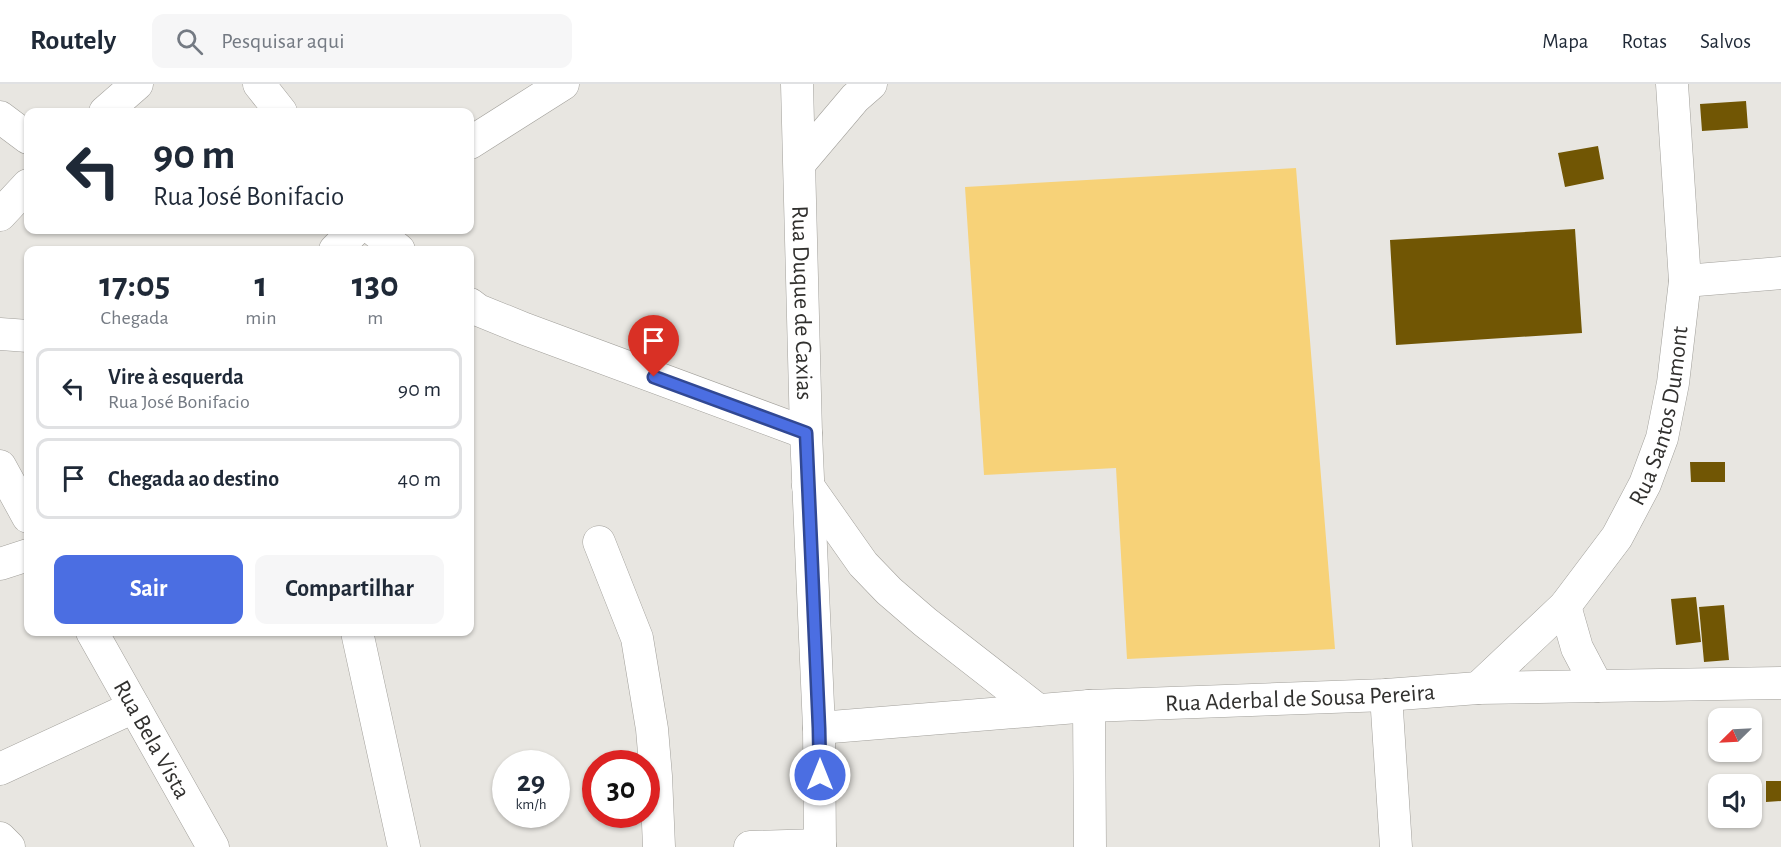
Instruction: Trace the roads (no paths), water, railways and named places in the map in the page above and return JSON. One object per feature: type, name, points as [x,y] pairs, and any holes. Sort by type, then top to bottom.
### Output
[{"type":"street","points":[[110,108],[137,84]]},
{"type":"street","points":[[259,84],[278,108]]},
{"type":"street","points":[[474,140],[563,84]]},
{"type":"street","name":"Rua Duque de Caxias","points":[[797,84],[806,433],[819,728],[820,846]]},
{"type":"street","points":[[800,163],[855,98],[871,84]]},
{"type":"street","name":"Rua Santos Dumont","points":[[1478,688],[1565,606],[1617,537],[1645,484],[1662,438],[1673,383],[1685,281],[1672,84]]},
{"type":"street","points":[[0,117],[24,135]]},
{"type":"street","points":[[0,215],[24,189]]},
{"type":"street","points":[[339,246],[351,234]]},
{"type":"street","points":[[379,234],[394,246]]},
{"type":"street","points":[[1685,281],[1781,273]]},
{"type":"street","points":[[474,307],[525,329],[806,433]]},
{"type":"street","points":[[0,334],[24,336]]},
{"type":"street","points":[[0,466],[24,510]]},
{"type":"street","points":[[808,486],[863,564],[889,591],[1038,710]]},
{"type":"street","points":[[598,542],[637,639],[652,729],[659,847]]},
{"type":"street","points":[[0,564],[24,556]]},
{"type":"street","points":[[1565,606],[1577,648],[1597,686]]},
{"type":"street","name":"Rua Bela Vista","points":[[94,636],[213,847]]},
{"type":"street","points":[[358,636],[404,847]]},
{"type":"street","name":"Rua Aderbal de Sousa Pereira","points":[[819,728],[1089,706],[1386,695],[1478,688],[1781,683]]},
{"type":"street","points":[[1386,695],[1396,847]]},
{"type":"street","points":[[1089,706],[1090,847]]},
{"type":"street","points":[[0,769],[134,707]]},
{"type":"street","points":[[0,838],[9,847]]},
{"type":"street","points":[[750,847],[820,846]]}]
